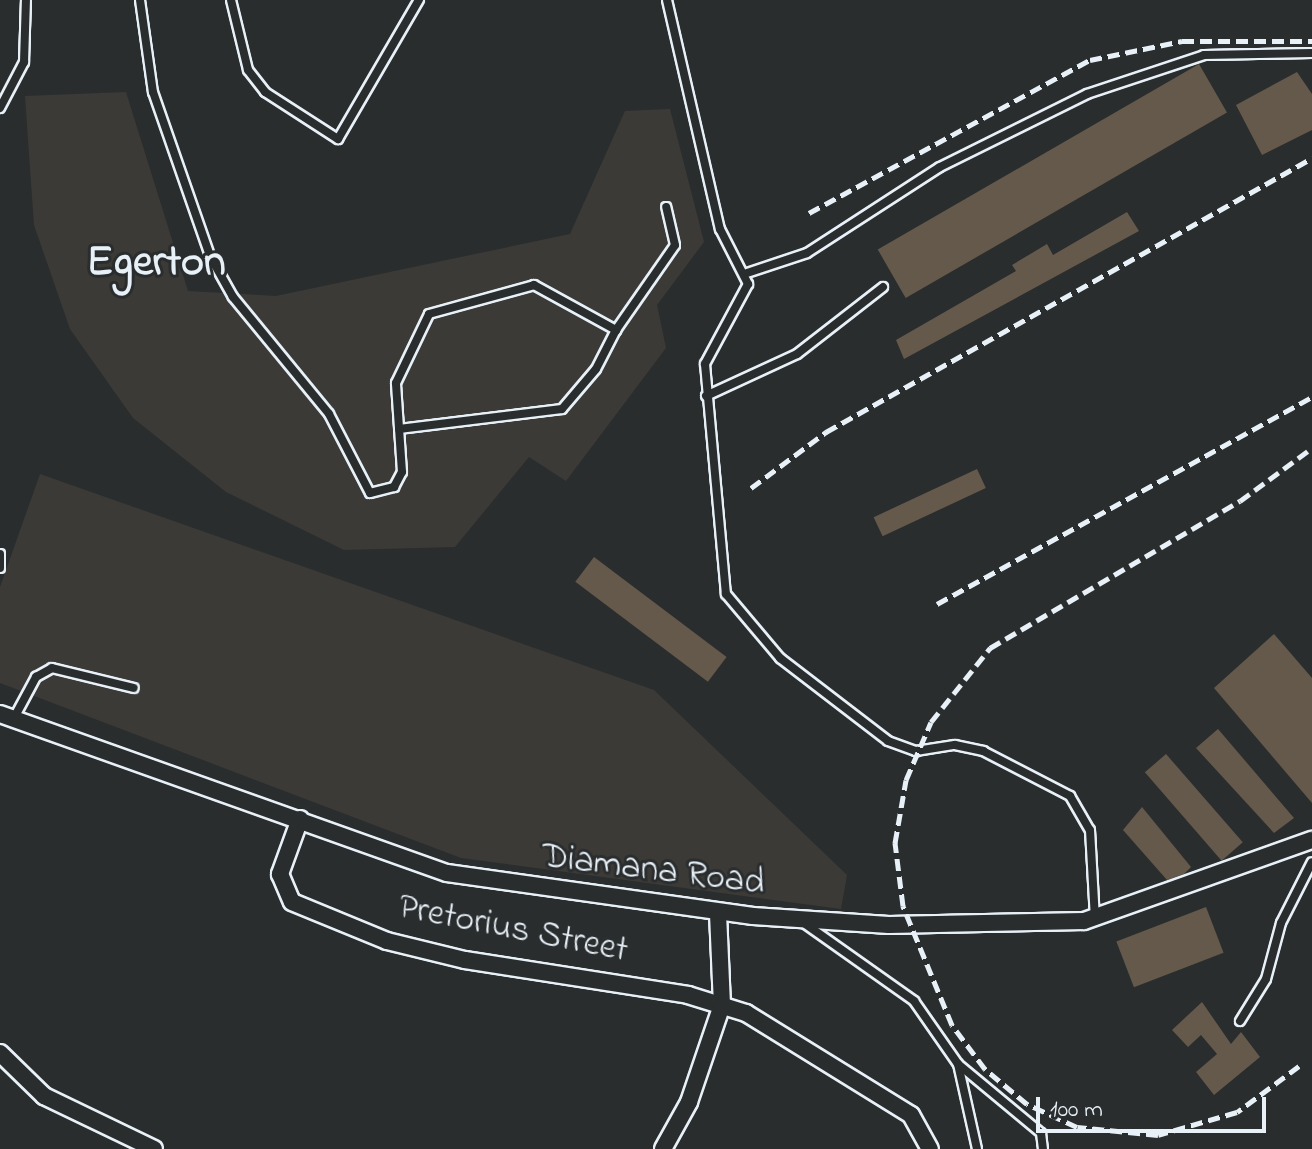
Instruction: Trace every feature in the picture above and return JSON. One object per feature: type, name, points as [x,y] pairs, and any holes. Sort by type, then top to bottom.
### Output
[{"type":"street","name":"Diamana Road","points":[[7,716],[484,882],[800,920],[927,926],[1095,919],[1312,840]]},
{"type":"street","name":"Pretorius Street","points":[[300,819],[280,884],[292,902],[316,914],[465,960],[722,1005]]},
{"type":"street","points":[[663,1149],[689,1102],[722,1005],[718,912]]},
{"type":"street","points":[[722,1005],[786,1034],[899,1106],[921,1124],[930,1149]]},
{"type":"street","points":[[0,1053],[44,1096],[154,1149]]},
{"type":"lane","points":[[0,108],[24,62],[26,0]]},
{"type":"lane","points":[[140,0],[172,157],[233,297],[329,414],[370,493],[394,487],[402,472],[400,367],[437,307],[534,285],[616,330]]},
{"type":"lane","points":[[231,0],[248,70],[265,92],[338,139],[419,0]]},
{"type":"lane","points":[[667,0],[720,229],[747,273],[739,308],[707,351],[706,396],[721,572],[734,610],[780,658],[888,741],[916,751],[955,745],[983,751],[1070,796],[1090,830],[1095,919]]},
{"type":"lane","points":[[747,273],[807,253],[940,167],[1087,94],[1204,55],[1312,53]]},
{"type":"lane","points":[[399,429],[562,409],[591,377],[616,330],[675,245],[666,207]]},
{"type":"lane","points":[[706,396],[797,354],[883,287]]},
{"type":"lane","points":[[0,554],[0,568]]},
{"type":"lane","points":[[7,716],[36,677],[52,668],[134,688]]},
{"type":"lane","points":[[1240,1021],[1266,979],[1281,923],[1312,862]]},
{"type":"lane","points":[[800,920],[914,1001],[958,1064],[1041,1133],[1043,1149]]},
{"type":"lane","points":[[958,1064],[977,1149]]},
{"type":"shaded area","points":[[126,92],[188,291],[276,296],[570,234],[625,111],[670,109],[704,242],[657,305],[666,348],[566,481],[529,457],[455,547],[344,550],[226,492],[133,418],[70,329],[34,225],[25,96]]},
{"type":"shaded area","points":[[40,474],[654,690],[847,875],[841,909],[461,858],[0,683],[0,587]]},
{"type":"building","points":[[1199,64],[1227,112],[906,298],[878,250]]},
{"type":"building","points":[[1297,72],[1312,94],[1312,130],[1262,155],[1236,105]]},
{"type":"building","points":[[1127,212],[1139,231],[904,359],[896,340],[1016,271],[1012,265],[1047,244],[1053,255]]},
{"type":"building","points":[[977,469],[986,488],[883,536],[874,517]]},
{"type":"building","points":[[594,557],[727,657],[708,682],[575,582]]},
{"type":"building","points":[[1274,634],[1312,678],[1312,803],[1214,688]]},
{"type":"building","points":[[1218,729],[1294,818],[1274,833],[1196,748]]},
{"type":"building","points":[[1166,754],[1243,842],[1222,861],[1145,772]]},
{"type":"building","points":[[1142,807],[1191,867],[1184,874],[1167,880],[1123,830]]},
{"type":"building","points":[[1206,907],[1224,953],[1134,987],[1116,941]]},
{"type":"building","points":[[1202,1002],[1231,1044],[1241,1032],[1260,1057],[1214,1095],[1196,1072],[1217,1054],[1201,1035],[1188,1047],[1172,1030]]},
{"type":"railway","points":[[809,213],[1090,60],[1182,41],[1312,41]]},
{"type":"railway","points":[[751,488],[826,432],[1312,158]]},
{"type":"railway","points":[[937,604],[1312,397]]},
{"type":"railway","points":[[1299,1066],[1237,1112],[1158,1135],[1077,1127],[1027,1104],[985,1069],[952,1025],[903,906],[895,843],[906,780],[931,722],[990,648],[1240,501],[1312,448]]},
{"type":"district","name":"Egerton","points":[[156,263]]}]
